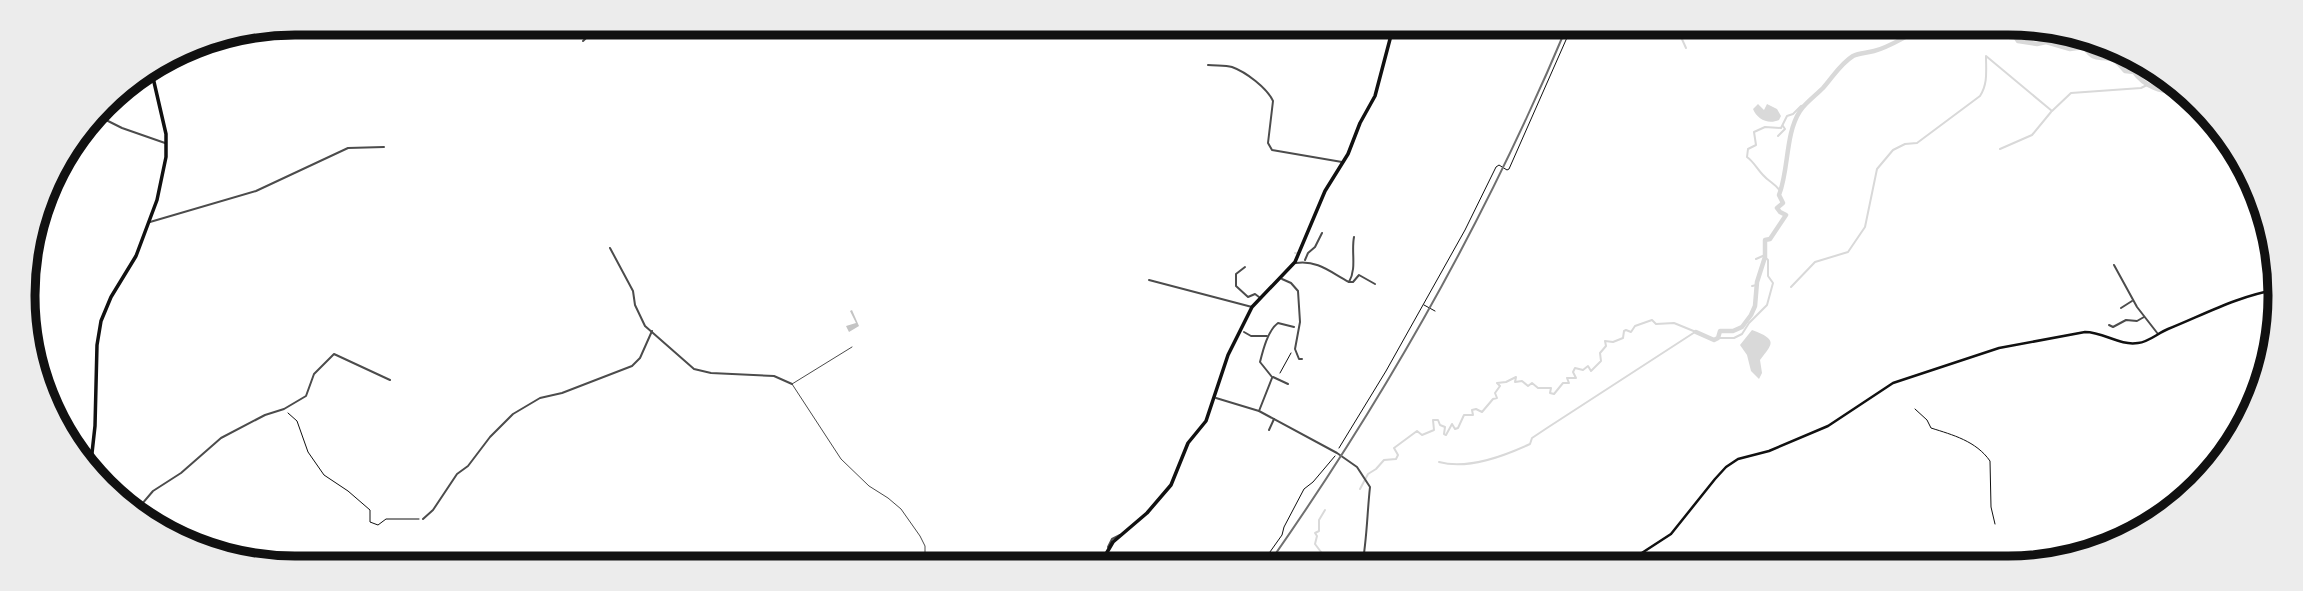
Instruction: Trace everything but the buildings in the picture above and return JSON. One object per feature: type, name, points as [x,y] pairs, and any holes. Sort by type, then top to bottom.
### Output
[{"type":"main road","points":[[1104,556],[1121,535],[1147,513],[1168,489],[1177,474],[1188,443],[1206,421],[1228,355],[1252,307],[1295,262],[1321,200],[1343,162],[1378,88],[1391,35]]},
{"type":"main road","points":[[92,456],[97,345],[102,321],[111,297],[136,256],[159,191],[166,157],[166,143],[153,78]]},
{"type":"main road","points":[[1637,556],[1671,534],[1731,463],[1828,426],[1893,383],[1999,348],[2032,341],[2089,332],[2121,342],[2138,344],[2227,304],[2268,291]]},
{"type":"street","points":[[583,41],[589,35]]},
{"type":"street","points":[[1208,65],[1233,68],[1259,85],[1271,97],[1273,102],[1268,143],[1270,149],[1343,162]]},
{"type":"street","points":[[104,120],[166,143]]},
{"type":"street","points":[[149,222],[256,191],[348,148],[384,147]]},
{"type":"street","points":[[1305,262],[1307,254],[1315,247],[1322,233]]},
{"type":"street","points":[[1349,282],[1354,272],[1354,237]]},
{"type":"street","points":[[610,248],[633,291],[635,305],[645,326],[694,369],[710,373],[774,376],[792,384]]},
{"type":"street","points":[[1295,262],[1321,265],[1349,282],[1353,282],[1359,275],[1375,284]]},
{"type":"street","points":[[2114,265],[2133,301],[2158,334]]},
{"type":"street","points":[[1245,267],[1236,274],[1236,286],[1248,296],[1255,294],[1259,298]]},
{"type":"street","points":[[1281,279],[1291,283],[1298,292],[1300,322],[1295,349],[1300,360]]},
{"type":"street","points":[[1149,280],[1252,307]]},
{"type":"street","points":[[2123,308],[2133,301]]},
{"type":"street","points":[[2109,325],[2112,327],[2126,320],[2138,321],[2145,316]]},
{"type":"street","points":[[1288,384],[1272,377],[1262,366],[1261,359],[1273,327],[1278,323],[1294,327]]},
{"type":"street","points":[[423,519],[457,474],[464,470],[489,437],[513,414],[540,398],[562,393],[632,366],[640,358],[652,331]]},
{"type":"street","points":[[1245,333],[1251,336],[1268,336]]},
{"type":"street","points":[[141,505],[153,491],[181,473],[221,438],[265,415],[284,409],[308,393],[314,373],[334,354],[390,380]]},
{"type":"street","points":[[1258,368],[1262,366]]},
{"type":"street","points":[[1259,411],[1272,377]]},
{"type":"street","points":[[1215,398],[1259,411],[1346,458],[1365,477],[1370,487],[1364,556]]},
{"type":"street","points":[[1269,430],[1274,419]]},
{"type":"lane","points":[[852,347],[792,384],[841,458],[869,486],[901,509],[925,546],[925,556]]},
{"type":"path","points":[[1267,556],[1283,533],[1304,489],[1331,463],[1374,393],[1499,165],[1507,170],[1568,35]]},
{"type":"path","points":[[1424,305],[1435,311]]},
{"type":"path","points":[[1278,379],[1295,349]]},
{"type":"path","points":[[284,409],[297,421],[308,452],[324,475],[370,510],[370,522],[379,525],[386,519],[423,519]]},
{"type":"path","points":[[1915,409],[1931,428],[1959,437],[1977,448],[1990,461],[1991,507],[1995,524]]},
{"type":"shaded area","points":[[1758,104],[1764,110],[1767,104],[1777,109],[1781,116],[1779,120],[1771,122],[1760,118],[1753,109]]},
{"type":"shaded area","points":[[1752,330],[1766,337],[1771,343],[1760,360],[1762,373],[1759,379],[1751,371],[1747,355],[1740,345]]},
{"type":"waterway","points":[[1679,35],[1686,48]]},
{"type":"waterway","points":[[1696,332],[1714,340],[1718,338],[1720,331],[1733,331],[1742,327],[1751,315],[1765,257],[1765,240],[1770,239],[1786,215],[1777,208],[1783,203],[1779,195],[1789,141],[1795,120],[1802,108],[1853,56],[1879,50],[1909,35]]},
{"type":"waterway","points":[[2014,35],[2018,41],[2037,44],[2046,42],[2070,49],[2084,47],[2094,57],[2111,59],[2125,71],[2134,72],[2154,88],[2168,91]]},
{"type":"waterway","points":[[1791,287],[1815,262],[1848,252],[1865,227],[1877,169],[1893,150],[1905,144],[1917,143],[1980,96],[1985,82],[1986,56],[2052,111],[2071,93],[2141,88],[2149,84]]},
{"type":"waterway","points":[[1781,192],[1747,157],[1748,149],[1756,145],[1754,132],[1765,127],[1781,128],[1787,116],[1806,105]]},
{"type":"waterway","points":[[2000,149],[2032,135],[2051,112]]},
{"type":"waterway","points":[[1778,136],[1785,129],[1783,126]]},
{"type":"waterway","points":[[1756,259],[1765,255]]},
{"type":"waterway","points":[[1718,338],[1734,338],[1742,334],[1767,305],[1773,283],[1768,276],[1768,260],[1765,257]]},
{"type":"waterway","points":[[1752,286],[1757,285]]},
{"type":"waterway","points":[[1360,489],[1368,474],[1384,460],[1396,459],[1398,455],[1394,448],[1417,431],[1422,435],[1434,430],[1433,420],[1438,420],[1440,425],[1445,427],[1446,435],[1452,424],[1455,429],[1458,428],[1464,415],[1473,415],[1472,410],[1476,409],[1482,412],[1497,398],[1495,393],[1500,386],[1497,383],[1516,377],[1515,382],[1522,381],[1528,386],[1532,383],[1538,388],[1551,388],[1550,393],[1554,394],[1563,383],[1569,383],[1567,378],[1576,378],[1573,372],[1575,368],[1583,370],[1588,366],[1591,371],[1601,361],[1600,353],[1606,346],[1605,341],[1613,342],[1623,338],[1624,331],[1631,332],[1635,326],[1652,320],[1656,324],[1674,323],[1696,332]]},
{"type":"waterway","points":[[1439,462],[1474,463],[1530,444],[1532,438],[1695,332]]},
{"type":"waterway","points":[[1324,556],[1315,544],[1315,533],[1319,531],[1319,520],[1325,510]]},
{"type":"railway","points":[[1274,556],[1353,437],[1432,303],[1504,166],[1563,35]]}]
